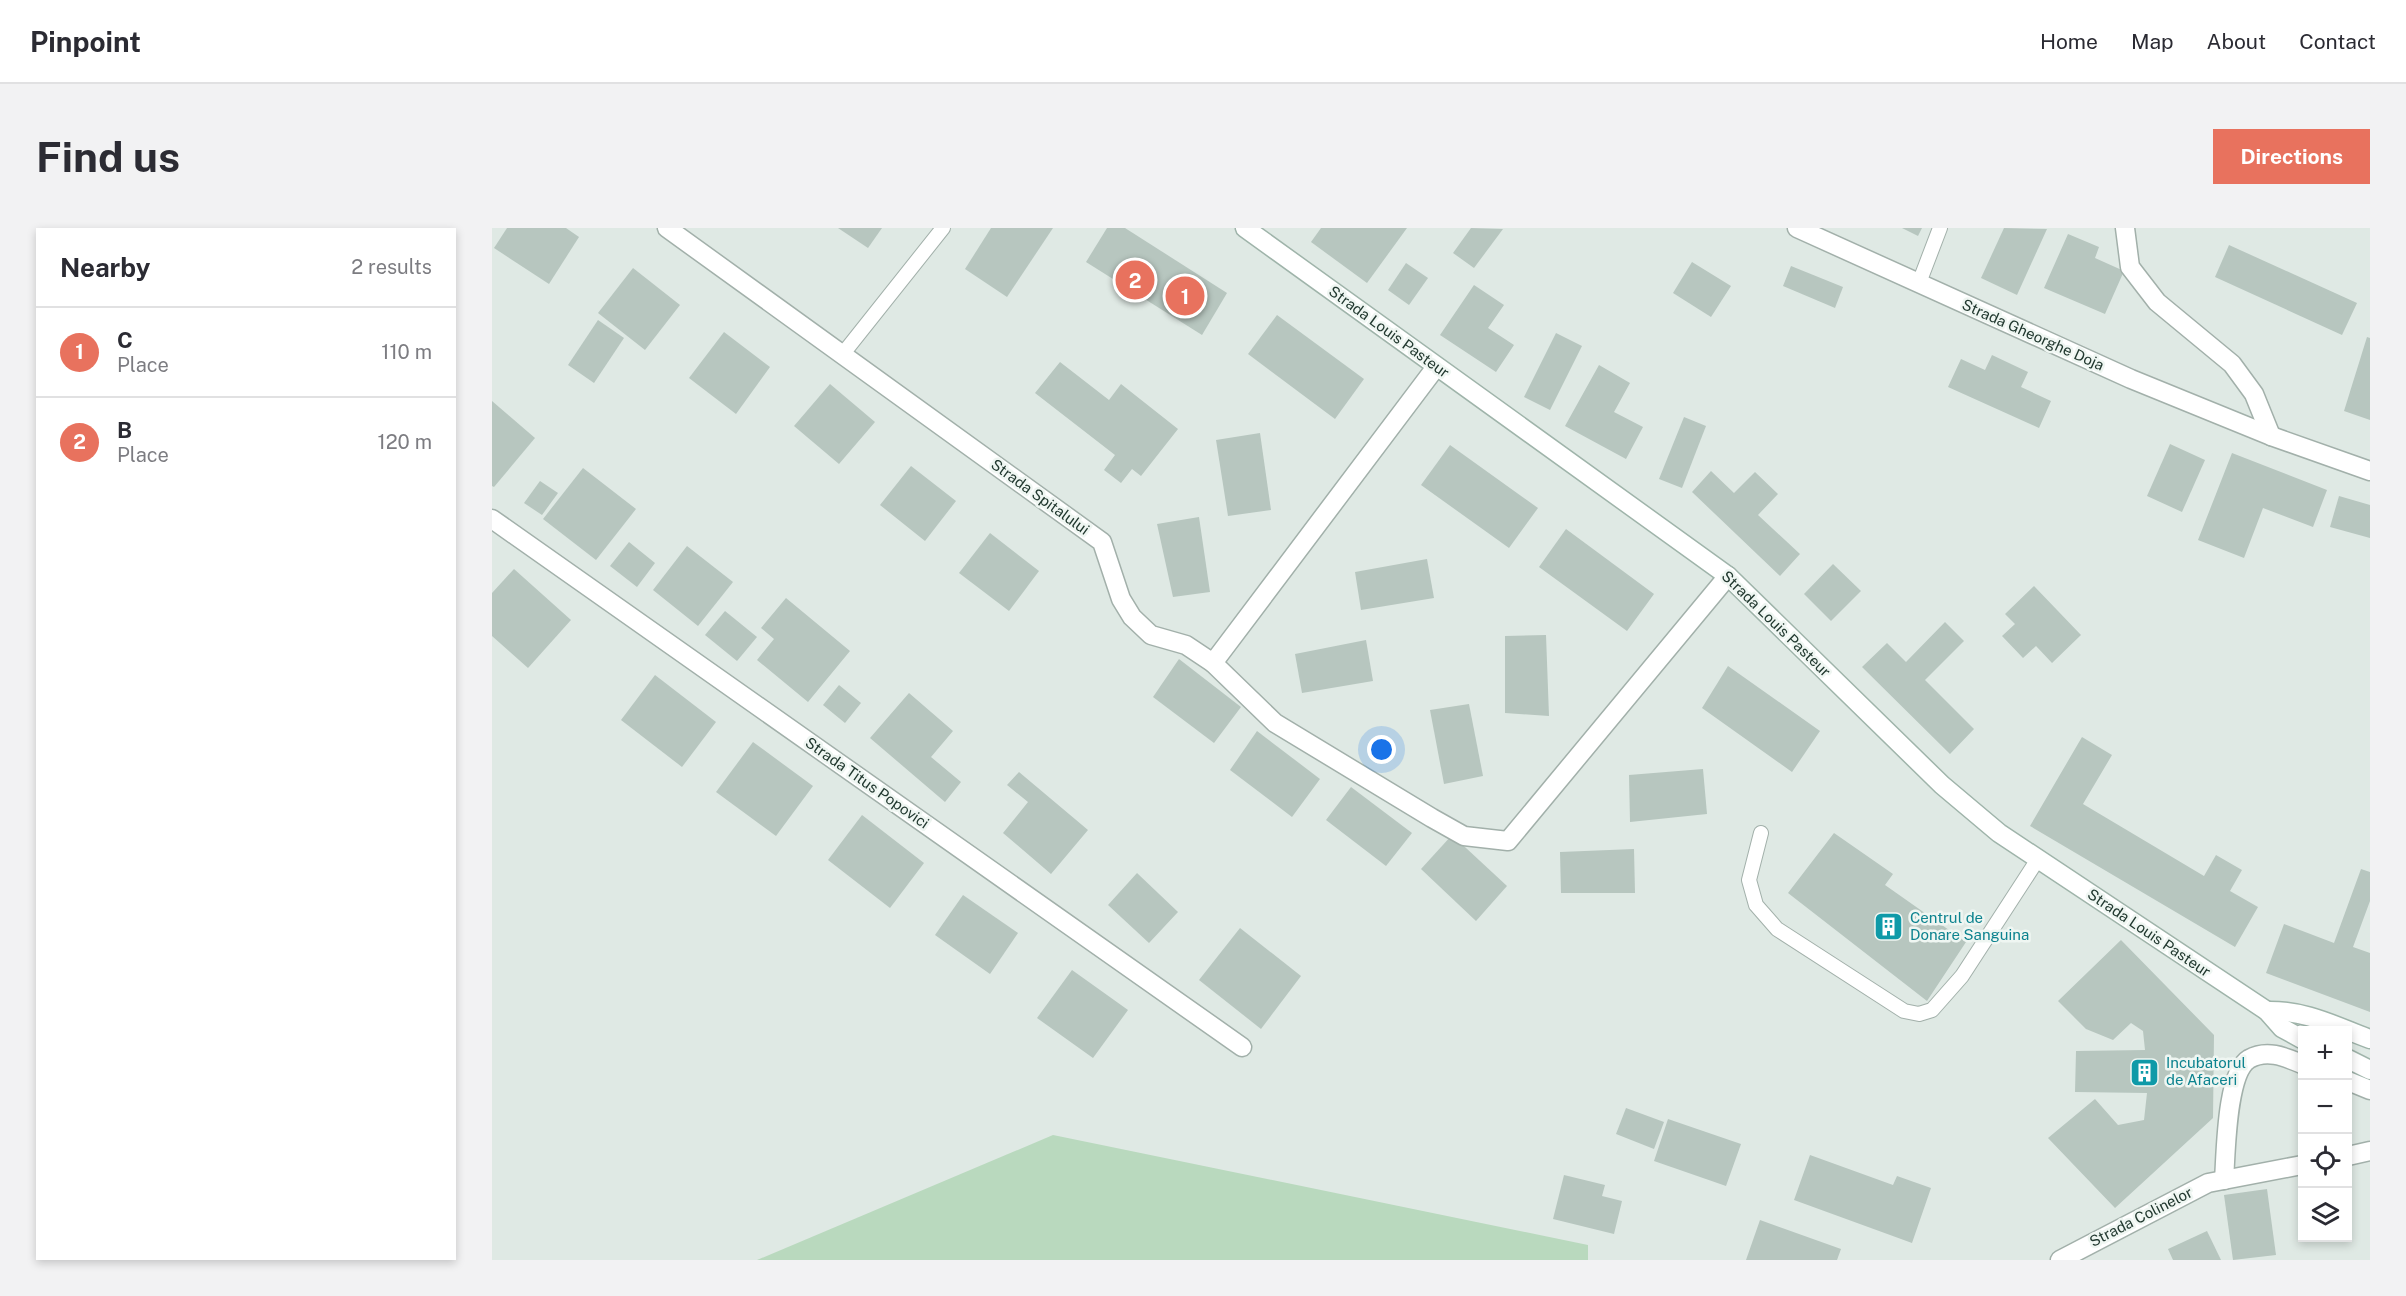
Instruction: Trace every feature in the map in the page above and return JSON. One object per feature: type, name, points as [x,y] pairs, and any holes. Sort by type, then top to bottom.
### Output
[{"type":"street","name":"Strada Spitalului","points":[[667,228],[1102,542],[1121,598],[1132,617],[1151,635],[1186,645],[1213,663],[1275,723],[1464,836],[1508,842],[1728,576]]},
{"type":"street","name":"Strada Louis Pasteur","points":[[1245,228],[1728,576],[1942,784],[1999,833],[2267,1011],[2282,1028],[2298,1037]]},
{"type":"street","name":"Strada Gheorghe Doja","points":[[1797,228],[2131,379],[2271,436],[2370,471]]},
{"type":"street","points":[[2125,228],[2130,267],[2157,302],[2232,364],[2254,394],[2271,436]]},
{"type":"street","points":[[1213,663],[1436,367]]},
{"type":"street","name":"Strada Titus Popovici","points":[[492,519],[1242,1047]]},
{"type":"street","points":[[2267,1011],[2310,1015],[2370,1039]]},
{"type":"street","points":[[2223,1180],[2232,1094],[2238,1073],[2247,1060],[2261,1055],[2278,1054],[2298,1062]]},
{"type":"street","points":[[2352,1061],[2370,1070]]},
{"type":"street","points":[[2352,1083],[2370,1090]]},
{"type":"street","points":[[2352,1155],[2370,1151]]},
{"type":"street","name":"Strada Colinelor","points":[[2060,1260],[2208,1184],[2298,1166]]},
{"type":"lane","points":[[842,355],[943,228]]},
{"type":"lane","points":[[1919,283],[1940,228]]},
{"type":"lane","points":[[1761,833],[1749,880],[1756,905],[1777,929],[1904,1011],[1920,1014],[1932,1010],[1962,976],[2038,859]]},
{"type":"green space","points":[[1053,1135],[1588,1245],[1588,1260],[757,1260]]},
{"type":"building","points":[[507,228],[566,228],[579,237],[549,284],[494,248]]},
{"type":"building","points":[[838,228],[882,228],[868,248]]},
{"type":"building","points":[[991,228],[1053,228],[1007,297],[965,269]]},
{"type":"building","points":[[1107,228],[1125,228],[1227,293],[1202,335],[1086,262]]},
{"type":"building","points":[[1321,228],[1407,228],[1367,283],[1311,242]]},
{"type":"building","points":[[1471,228],[1503,229],[1474,268],[1453,253]]},
{"type":"building","points":[[1902,228],[1922,228],[1918,236]]},
{"type":"building","points":[[2004,228],[2047,229],[2017,295],[1981,278]]},
{"type":"building","points":[[2068,234],[2099,247],[2095,258],[2124,271],[2105,314],[2044,288]]},
{"type":"building","points":[[2229,245],[2357,303],[2342,335],[2215,277]]},
{"type":"building","points":[[1692,262],[1731,286],[1711,317],[1673,293]]},
{"type":"building","points":[[1406,263],[1428,278],[1409,305],[1388,290]]},
{"type":"building","points":[[1791,266],[1843,287],[1835,308],[1783,286]]},
{"type":"building","points":[[633,268],[680,305],[645,350],[598,313]]},
{"type":"building","points":[[1474,285],[1504,305],[1488,328],[1514,345],[1496,372],[1440,335]]},
{"type":"building","points":[[1277,315],[1364,379],[1335,419],[1248,354]]},
{"type":"building","points":[[598,320],[624,338],[594,383],[568,365]]},
{"type":"building","points":[[724,332],[770,367],[736,414],[689,378]]},
{"type":"building","points":[[1556,333],[1582,346],[1550,410],[1524,397]]},
{"type":"building","points":[[2367,337],[2370,338],[2370,420],[2344,411]]},
{"type":"building","points":[[1992,355],[2028,372],[2021,387],[2051,401],[2039,428],[1948,387],[1961,359],[1985,370]]},
{"type":"building","points":[[1060,362],[1109,400],[1121,384],[1178,429],[1141,476],[1132,469],[1121,483],[1104,470],[1115,455],[1035,393]]},
{"type":"building","points":[[1599,365],[1630,383],[1614,412],[1643,427],[1626,459],[1565,426]]},
{"type":"building","points":[[830,384],[875,422],[839,464],[794,426]]},
{"type":"building","points":[[492,401],[535,438],[494,487],[492,486]]},
{"type":"building","points":[[1684,417],[1706,426],[1682,488],[1659,479]]},
{"type":"building","points":[[1260,433],[1271,510],[1228,516],[1216,440]]},
{"type":"building","points":[[2170,444],[2205,460],[2182,512],[2147,496]]},
{"type":"building","points":[[1450,445],[1538,508],[1509,548],[1421,485]]},
{"type":"building","points":[[2232,453],[2327,490],[2313,527],[2263,508],[2244,558],[2198,540]]},
{"type":"building","points":[[911,466],[956,501],[925,541],[880,505]]},
{"type":"building","points":[[583,468],[636,509],[596,560],[543,519]]},
{"type":"building","points":[[1711,471],[1734,493],[1755,472],[1778,494],[1758,515],[1800,554],[1780,576],[1692,492]]},
{"type":"building","points":[[540,481],[558,493],[542,515],[524,503]]},
{"type":"building","points":[[2339,496],[2370,505],[2370,538],[2330,527]]},
{"type":"building","points":[[1199,517],[1210,592],[1173,597],[1157,524]]},
{"type":"building","points":[[1566,529],[1654,594],[1627,631],[1539,567]]},
{"type":"building","points":[[990,533],[1039,571],[1009,611],[959,573]]},
{"type":"building","points":[[629,542],[655,563],[637,587],[610,566]]},
{"type":"building","points":[[687,546],[733,582],[698,626],[653,590]]},
{"type":"building","points":[[1427,559],[1434,598],[1361,610],[1355,572]]},
{"type":"building","points":[[1833,564],[1861,591],[1831,621],[1804,594]]},
{"type":"building","points":[[514,569],[571,620],[528,668],[492,636],[492,593]]},
{"type":"building","points":[[2034,586],[2081,635],[2052,663],[2036,646],[2023,658],[2002,636],[2015,624],[2005,614]]},
{"type":"building","points":[[786,598],[850,651],[808,702],[757,660],[774,639],[761,628]]},
{"type":"building","points":[[725,611],[757,637],[737,661],[705,635]]},
{"type":"building","points":[[1945,622],[1964,641],[1925,680],[1974,729],[1950,754],[1862,667],[1887,643],[1906,662]]},
{"type":"building","points":[[1546,635],[1549,716],[1505,713],[1505,636]]},
{"type":"building","points":[[1366,640],[1373,681],[1302,693],[1295,654]]},
{"type":"building","points":[[1179,659],[1241,707],[1214,743],[1153,697]]},
{"type":"building","points":[[1728,666],[1820,731],[1792,772],[1702,708]]},
{"type":"building","points":[[655,675],[716,722],[682,767],[621,720]]},
{"type":"building","points":[[839,685],[861,703],[845,723],[823,705]]},
{"type":"building","points":[[909,693],[953,731],[931,757],[961,782],[945,802],[870,738]]},
{"type":"building","points":[[1469,704],[1483,776],[1444,784],[1430,710]]},
{"type":"building","points":[[1257,731],[1320,779],[1292,817],[1230,770]]},
{"type":"building","points":[[2082,737],[2112,755],[2083,804],[2204,876],[2216,855],[2242,870],[2230,891],[2258,907],[2235,947],[2030,826]]},
{"type":"building","points":[[753,742],[813,786],[776,836],[716,792]]},
{"type":"building","points":[[1703,769],[1707,814],[1630,822],[1629,775]]},
{"type":"building","points":[[1019,772],[1088,830],[1051,874],[1003,833],[1028,802],[1007,785]]},
{"type":"building","points":[[1351,787],[1412,833],[1386,866],[1326,820]]},
{"type":"building","points":[[862,815],[924,863],[890,908],[828,860]]},
{"type":"building","name":"Centrul de Donare Sanguina","points":[[1834,833],[1893,874],[1885,885],[1966,942],[1927,1001],[1788,893]]},
{"type":"building","points":[[1452,835],[1507,886],[1476,921],[1421,869]]},
{"type":"building","points":[[1634,849],[1635,893],[1561,893],[1560,852]]},
{"type":"building","points":[[2361,869],[2370,872],[2370,901],[2353,947],[2370,953],[2370,1012],[2266,973],[2284,924],[2334,943]]},
{"type":"building","points":[[1137,873],[1178,912],[1149,943],[1108,905]]},
{"type":"building","points":[[963,895],[1018,933],[990,974],[935,935]]},
{"type":"building","points":[[1240,928],[1301,976],[1261,1029],[1199,980]]},
{"type":"building","name":"Incubatorul de Afaceri","points":[[2121,940],[2214,1035],[2213,1118],[2115,1208],[2048,1138],[2095,1099],[2118,1125],[2144,1120],[2147,1093],[2075,1092],[2076,1051],[2145,1050],[2143,1031],[2131,1023],[2113,1040],[2086,1029],[2058,1001]]},
{"type":"building","points":[[1072,970],[1128,1010],[1093,1058],[1037,1018]]},
{"type":"building","points":[[1626,1108],[1664,1122],[1654,1149],[1616,1134]]},
{"type":"building","points":[[1668,1119],[1741,1144],[1726,1186],[1654,1161]]},
{"type":"building","points":[[1810,1155],[1893,1185],[1897,1176],[1931,1188],[1912,1243],[1794,1200]]},
{"type":"building","points":[[1564,1175],[1605,1185],[1602,1196],[1622,1201],[1614,1234],[1553,1219]]},
{"type":"building","points":[[2267,1189],[2276,1255],[2233,1260],[2224,1195]]},
{"type":"building","points":[[1760,1220],[1841,1249],[1837,1260],[1746,1260]]},
{"type":"building","points":[[2207,1231],[2221,1260],[2173,1260],[2168,1249]]},
{"type":"place","name":"B","points":[[1135,280]]},
{"type":"place","name":"C","points":[[1185,296]]},
{"type":"place","name":"Centrul de Donare Sanguina","points":[[1889,927]]},
{"type":"place","name":"Incubatorul de Afaceri","points":[[2145,1072]]}]
